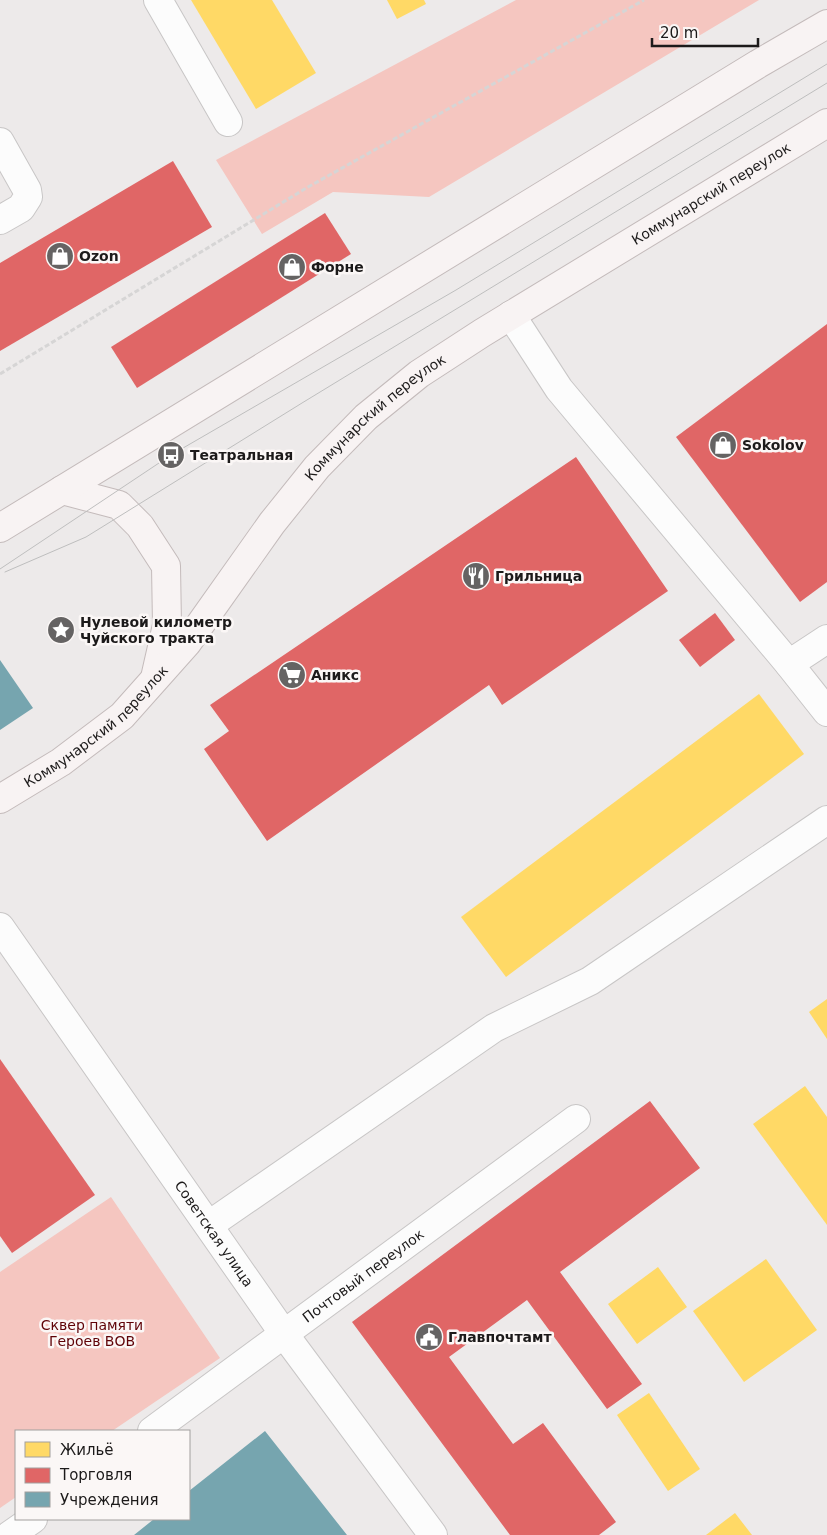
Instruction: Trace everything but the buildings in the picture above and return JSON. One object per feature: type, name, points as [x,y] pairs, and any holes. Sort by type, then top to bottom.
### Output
[{"type":"main road","points":[[0,528],[742,74],[827,24]]},
{"type":"main road","name":"Коммунарский переулок","points":[[0,799],[61,762],[122,716],[187,643],[283,509],[317,467],[366,417],[419,374],[511,315],[827,123]]},
{"type":"main road","points":[[62,490],[119,506],[140,526],[166,566],[167,625],[155,679]]},
{"type":"street","points":[[158,0],[228,122]]},
{"type":"street","points":[[0,142],[27,190],[28,197],[21,208],[0,220]]},
{"type":"street","points":[[511,315],[559,389],[827,712]]},
{"type":"street","points":[[789,664],[827,639]]},
{"type":"street","points":[[209,1225],[494,1028],[590,981],[827,820]]},
{"type":"street","name":"Советская улица","points":[[0,927],[284,1334],[433,1535]]},
{"type":"street","name":"Почтовый переулок","points":[[153,1430],[576,1119]]},
{"type":"street","points":[[10,1535],[32,1520]]},
{"type":"path","points":[[0,374],[308,187],[644,0]]},
{"type":"green space","points":[[516,0],[759,0],[429,197],[333,192],[262,234],[216,160]]},
{"type":"green space","name":"Сквер памяти Героев ВОВ","points":[[111,1197],[220,1358],[113,1430],[15,1430],[15,1498],[0,1508],[0,1272]]},
{"type":"tram line","points":[[0,569],[171,455],[456,290],[827,64]]},
{"type":"tram line","points":[[5,572],[86,537],[827,83]]},
{"type":"place","name":"Ozon","points":[[60,256]]},
{"type":"place","name":"Форне","points":[[292,267]]},
{"type":"place","name":"Sokolov","points":[[723,445]]},
{"type":"place","name":"Театральная","points":[[171,455]]},
{"type":"place","name":"Грильница","points":[[476,576]]},
{"type":"place","name":"Нулевой километр Чуйского тракта","points":[[61,630]]},
{"type":"place","name":"Аникс","points":[[292,675]]},
{"type":"place","name":"Главпочтамт","points":[[429,1337]]}]
